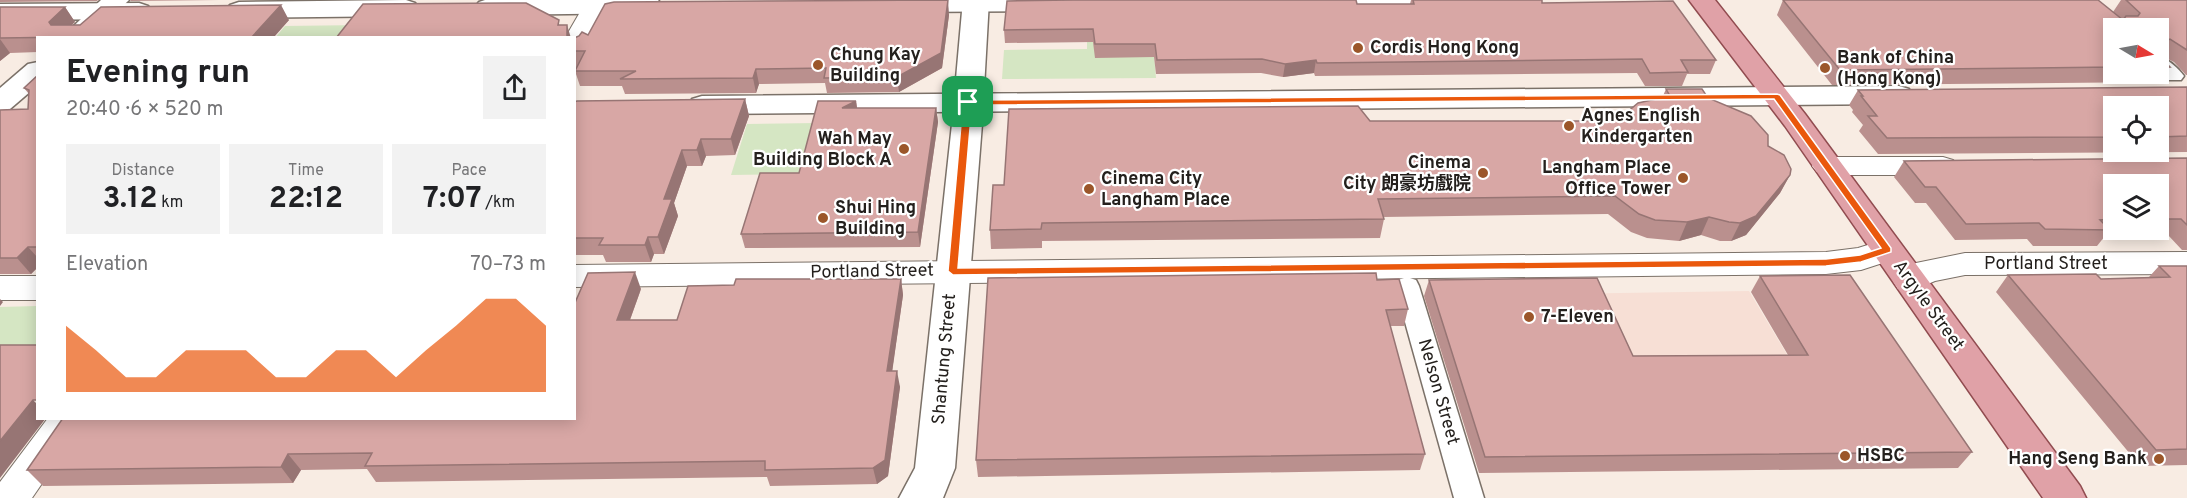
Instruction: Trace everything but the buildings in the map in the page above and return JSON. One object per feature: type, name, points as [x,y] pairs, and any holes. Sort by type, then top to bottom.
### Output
[{"type":"main road","points":[[1300,1],[1414,0]]},
{"type":"main road","name":"Argyle Street","points":[[1702,0],[1777,96],[2066,498]]},
{"type":"main road","name":"Shantung Street","points":[[919,498],[929,486],[935,468],[975,2]]},
{"type":"main road","points":[[460,7],[598,3],[674,5]]},
{"type":"main road","points":[[886,4],[1074,3]]},
{"type":"main road","points":[[76,36],[110,6]]},
{"type":"main road","points":[[0,12],[110,6],[167,11]]},
{"type":"main road","points":[[214,10],[425,8]]},
{"type":"main road","points":[[0,103],[36,72]]},
{"type":"main road","points":[[2151,93],[2173,77]]},
{"type":"main road","points":[[671,105],[1925,95]]},
{"type":"main road","points":[[0,114],[30,114]]},
{"type":"street","points":[[576,41],[598,3]]},
{"type":"street","points":[[1827,166],[1975,165]]},
{"type":"street","name":"Portland Street","points":[[576,276],[1826,263],[1861,259],[1887,250]]},
{"type":"street","name":"Portland Street","points":[[1909,281],[1927,271],[1965,264],[2187,263]]},
{"type":"street","name":"Nelson Street","points":[[1407,286],[1469,498]]},
{"type":"street","points":[[0,288],[36,288]]},
{"type":"street","points":[[10,498],[68,420]]},
{"type":"shaded area","points":[[1749,291],[1789,358],[1441,363],[1421,296]]},
{"type":"green space","points":[[1151,19],[1156,78],[1002,79],[1004,50],[1087,49],[1087,20]]},
{"type":"green space","points":[[365,25],[356,36],[277,36],[285,26]]},
{"type":"green space","points":[[818,123],[805,174],[731,175],[747,124]]},
{"type":"green space","points":[[36,306],[36,349],[0,349],[0,307]]},
{"type":"place","name":"Cordis Hong Kong","points":[[1358,48]]},
{"type":"place","name":"Chung Kay Building","points":[[818,65]]},
{"type":"place","name":"Bank of China (Hong Kong)","points":[[1825,68]]},
{"type":"place","name":"Agnes English Kindergarten","points":[[1569,126]]},
{"type":"place","name":"Wah May Building Block A","points":[[904,149]]},
{"type":"place","name":"Cinema City 朗豪坊戲院","points":[[1483,173]]},
{"type":"place","name":"Langham Place Office Tower","points":[[1683,178]]},
{"type":"place","name":"Cinema City Langham Place","points":[[1089,189]]},
{"type":"place","name":"Shui Hing Building","points":[[823,218]]},
{"type":"place","name":"7-Eleven","points":[[1529,317]]},
{"type":"place","name":"HSBC","points":[[1845,456]]},
{"type":"place","name":"Hang Seng Bank","points":[[2159,459]]},
{"type":"route","points":[[1777,96],[1887,250],[1861,259],[1826,263],[953,271],[968,102],[1777,96]]}]
